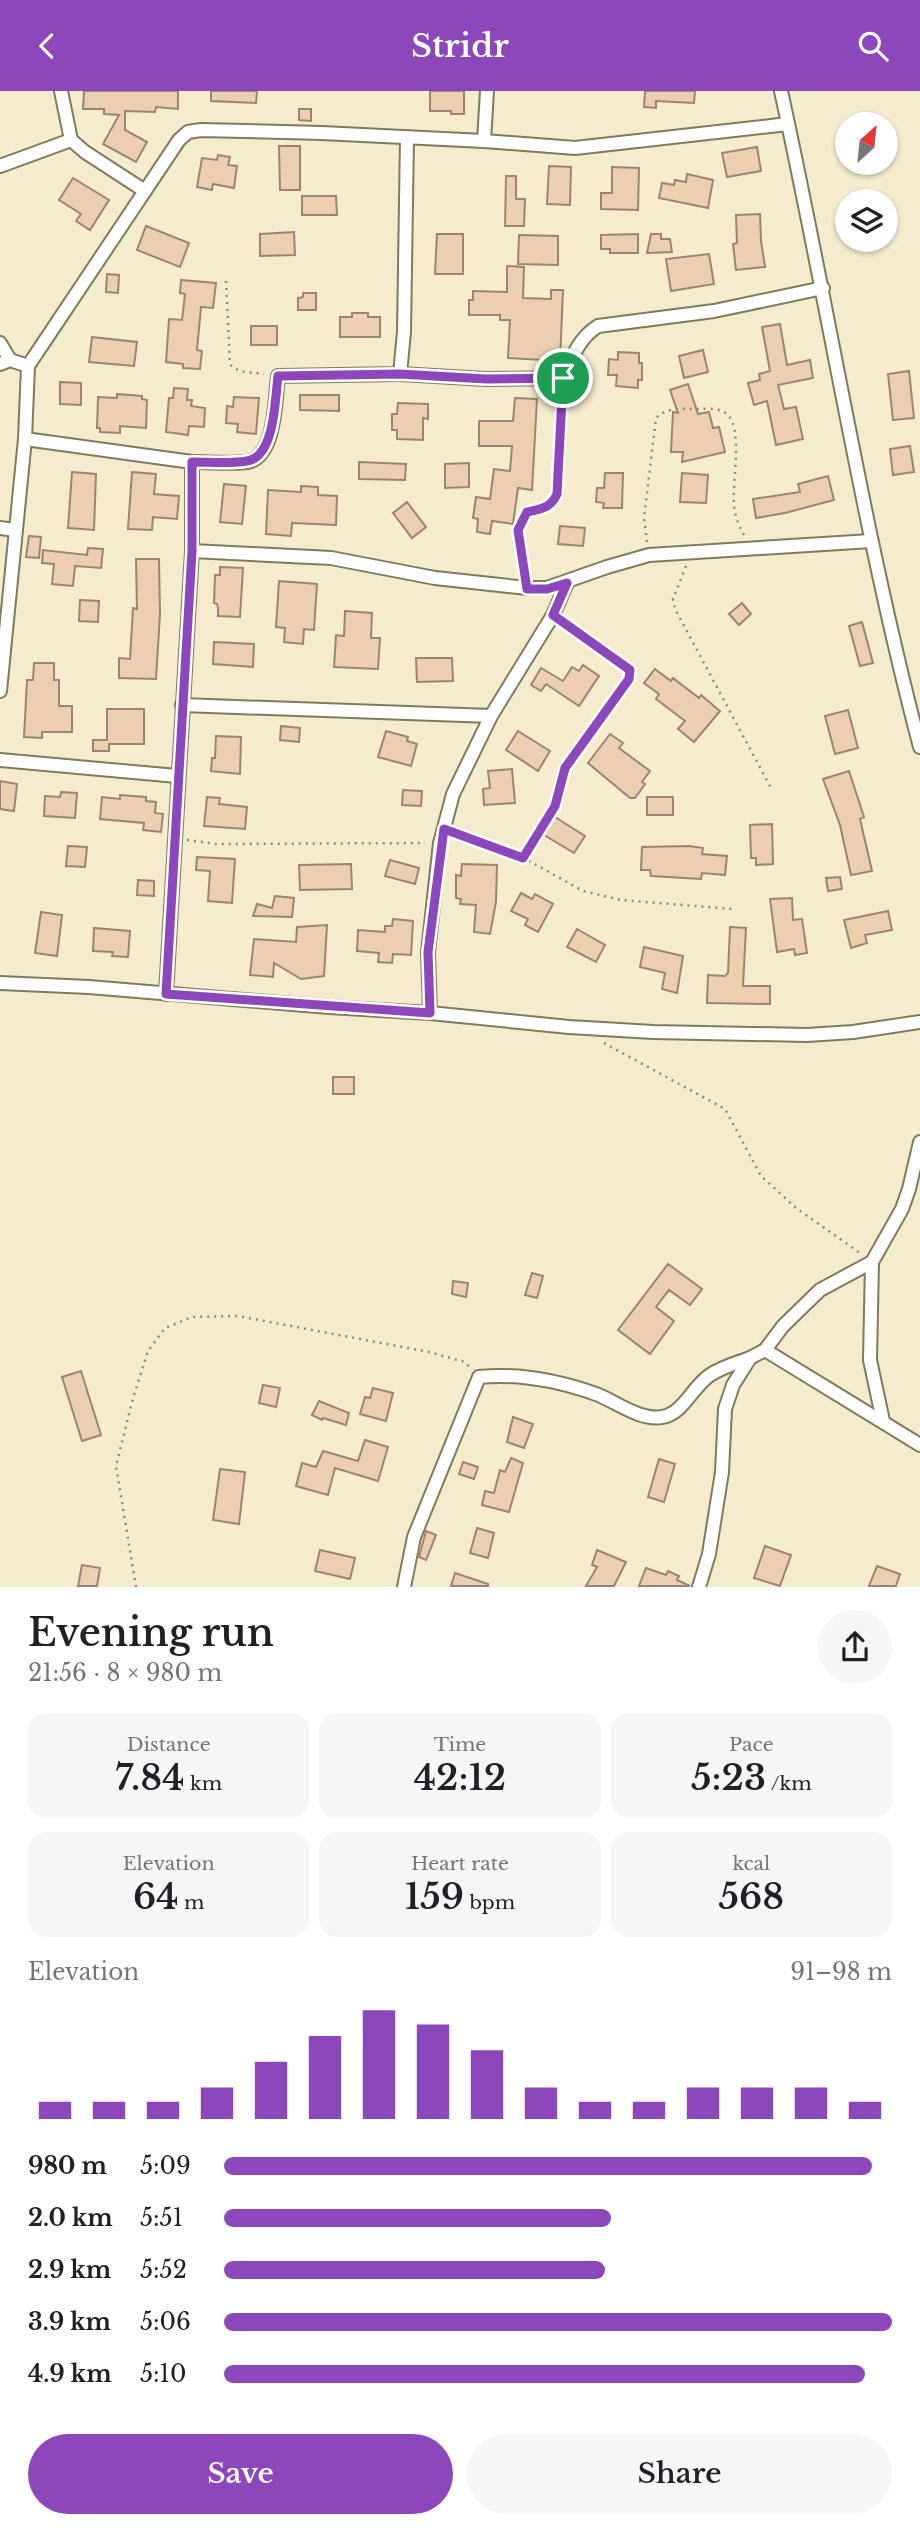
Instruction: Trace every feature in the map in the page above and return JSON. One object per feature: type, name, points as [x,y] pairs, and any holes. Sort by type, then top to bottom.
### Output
[{"type":"street","points":[[61,91],[71,140],[145,191]]},
{"type":"street","points":[[484,141],[487,91]]},
{"type":"street","points":[[781,91],[823,288],[872,541],[920,747]]},
{"type":"street","points":[[0,691],[25,439],[28,366],[179,139],[188,132],[201,130],[407,137],[575,149],[788,124]]},
{"type":"street","points":[[400,374],[404,333],[407,137]]},
{"type":"street","points":[[0,166],[71,140]]},
{"type":"street","points":[[25,439],[192,462],[248,461],[260,457],[268,442],[278,376],[400,374],[486,379],[563,378],[578,344],[598,325],[715,311],[823,288]]},
{"type":"street","points":[[0,343],[5,362],[28,366]]},
{"type":"street","points":[[166,994],[192,551],[192,462]]},
{"type":"street","points":[[0,528],[14,530]]},
{"type":"street","points":[[192,551],[331,558],[435,578],[547,589],[649,555],[872,541]]},
{"type":"street","points":[[430,1013],[428,952],[440,843],[462,772],[491,716],[553,615],[567,583]]},
{"type":"street","points":[[182,705],[491,716]]},
{"type":"street","points":[[0,760],[177,776]]},
{"type":"street","points":[[0,983],[89,987],[430,1013],[569,1027],[702,1033],[853,1033],[920,1022]]},
{"type":"street","points":[[883,1421],[870,1360],[872,1262],[902,1209],[920,1142]]},
{"type":"street","points":[[404,1587],[414,1537],[479,1377],[520,1376],[560,1384],[596,1394],[643,1414],[662,1417],[678,1409],[710,1375],[765,1350],[783,1326],[820,1290],[872,1262]]},
{"type":"street","points":[[765,1350],[920,1445]]},
{"type":"street","points":[[699,1587],[709,1554],[720,1486],[725,1409],[733,1385],[750,1359]]},
{"type":"path","points":[[226,281],[230,363],[240,371],[278,376]]},
{"type":"path","points":[[527,589],[518,530],[527,512],[545,508],[553,502],[557,494],[563,378]]},
{"type":"path","points":[[649,555],[644,518],[656,418],[663,411],[677,409],[718,409],[727,414],[735,428],[734,506],[738,524],[750,548]]},
{"type":"path","points":[[691,551],[673,599],[675,608],[771,788]]},
{"type":"path","points":[[523,858],[555,806],[565,768],[629,679],[630,670],[553,615]]},
{"type":"path","points":[[444,829],[523,858],[583,891],[621,900],[732,909]]},
{"type":"path","points":[[174,838],[217,844],[440,843]]},
{"type":"path","points":[[601,1041],[725,1109],[761,1177],[796,1208],[872,1262]]},
{"type":"path","points":[[136,1587],[116,1466],[132,1398],[148,1351],[165,1328],[192,1317],[251,1318],[429,1352],[465,1362],[479,1377]]},
{"type":"building","points":[[84,91],[178,91],[178,109],[156,107],[155,112],[125,111],[125,130],[147,142],[136,162],[103,144],[119,115],[104,114],[104,109],[83,109]]},
{"type":"building","points":[[211,91],[257,91],[256,103],[211,101]]},
{"type":"building","points":[[430,91],[464,91],[464,114],[430,111]]},
{"type":"building","points":[[645,91],[695,91],[694,103],[656,101],[656,108],[644,107]]},
{"type":"building","points":[[299,109],[311,109],[311,121],[299,120]]},
{"type":"building","points":[[279,146],[300,146],[300,190],[280,190]]},
{"type":"building","points":[[757,147],[761,171],[727,177],[722,153]]},
{"type":"building","points":[[218,155],[230,157],[228,165],[237,166],[234,188],[213,184],[212,190],[197,187],[202,158],[217,160]]},
{"type":"building","points":[[549,166],[571,167],[570,205],[547,204]]},
{"type":"building","points":[[612,167],[639,168],[638,210],[601,209],[601,193],[612,193]]},
{"type":"building","points":[[687,174],[713,180],[708,208],[659,198],[662,183],[674,185],[675,180],[686,182]]},
{"type":"building","points":[[506,176],[516,176],[516,199],[525,199],[524,226],[505,226]]},
{"type":"building","points":[[73,178],[109,200],[90,230],[76,221],[81,214],[59,200]]},
{"type":"building","points":[[302,196],[336,196],[337,215],[302,215]]},
{"type":"building","points":[[760,214],[765,267],[736,270],[733,244],[737,243],[736,215]]},
{"type":"building","points":[[146,226],[189,243],[180,267],[137,250]]},
{"type":"building","points":[[294,232],[295,255],[260,256],[260,234]]},
{"type":"building","points":[[437,234],[463,234],[463,274],[435,274]]},
{"type":"building","points":[[638,234],[638,253],[610,253],[610,249],[601,249],[601,235]]},
{"type":"building","points":[[651,234],[661,234],[661,239],[670,239],[672,252],[647,253]]},
{"type":"building","points":[[519,235],[558,236],[558,265],[518,264]]},
{"type":"building","points":[[709,254],[714,284],[671,291],[666,259]]},
{"type":"building","points":[[507,266],[524,267],[523,298],[551,299],[551,290],[563,290],[560,361],[508,358],[510,320],[500,320],[500,315],[469,315],[469,300],[473,300],[473,291],[507,292]]},
{"type":"building","points":[[107,274],[119,275],[118,293],[106,292]]},
{"type":"building","points":[[181,280],[216,283],[213,308],[201,307],[197,350],[202,351],[200,369],[183,368],[183,364],[166,362],[169,319],[182,320],[185,294],[180,293]]},
{"type":"building","points":[[303,293],[316,293],[316,310],[298,310],[298,298],[303,297]]},
{"type":"building","points":[[352,313],[368,313],[368,317],[380,317],[380,337],[340,337],[340,317],[352,317]]},
{"type":"building","points":[[780,324],[787,365],[810,360],[813,378],[778,385],[784,409],[796,407],[803,439],[776,445],[767,401],[754,405],[748,383],[760,380],[759,374],[770,371],[762,327]]},
{"type":"building","points":[[251,326],[277,326],[277,345],[251,345]]},
{"type":"building","points":[[92,337],[137,342],[134,366],[89,362]]},
{"type":"building","points":[[703,350],[708,372],[684,378],[679,356]]},
{"type":"building","points":[[618,352],[639,353],[642,380],[638,380],[638,388],[616,386],[617,375],[608,375],[609,359],[618,360]]},
{"type":"building","points":[[909,371],[914,418],[893,420],[888,374]]},
{"type":"building","points":[[60,382],[81,383],[81,405],[60,404]]},
{"type":"building","points":[[688,384],[698,414],[709,412],[713,428],[719,427],[725,452],[682,462],[683,452],[671,452],[673,412],[678,413],[670,390]]},
{"type":"building","points":[[174,388],[188,389],[187,400],[192,400],[191,406],[205,408],[204,427],[189,426],[188,435],[166,432],[169,398],[173,398]]},
{"type":"building","points":[[117,394],[142,396],[142,399],[147,400],[146,428],[120,426],[120,433],[100,432],[100,428],[97,428],[98,397],[117,398]]},
{"type":"building","points":[[300,395],[339,395],[339,411],[300,410]]},
{"type":"building","points":[[234,397],[259,398],[256,434],[237,432],[238,424],[226,423],[227,406],[233,407]]},
{"type":"building","points":[[515,398],[537,399],[532,490],[518,488],[513,524],[492,521],[490,534],[477,532],[478,519],[473,518],[476,497],[490,499],[494,469],[510,471],[512,446],[479,446],[479,421],[513,421]]},
{"type":"building","points":[[398,403],[428,404],[428,419],[423,418],[423,440],[397,439],[397,430],[392,430],[392,414],[397,414]]},
{"type":"building","points":[[910,446],[914,472],[893,475],[890,449]]},
{"type":"building","points":[[359,462],[406,464],[405,480],[359,479]]},
{"type":"building","points":[[469,463],[469,487],[445,488],[445,464]]},
{"type":"building","points":[[72,472],[96,474],[94,530],[68,528]]},
{"type":"building","points":[[132,472],[156,474],[154,494],[179,496],[177,519],[153,517],[152,530],[128,529]]},
{"type":"building","points":[[605,473],[623,473],[622,508],[603,508],[604,503],[596,502],[597,488],[604,488]]},
{"type":"building","points":[[682,473],[708,475],[706,503],[680,502]]},
{"type":"building","points":[[828,476],[834,500],[756,518],[753,499],[800,492],[798,484]]},
{"type":"building","points":[[224,484],[246,486],[242,524],[220,522]]},
{"type":"building","points":[[301,486],[318,487],[318,495],[337,496],[336,525],[292,523],[291,536],[266,534],[268,490],[301,492]]},
{"type":"building","points":[[407,502],[426,527],[412,538],[393,513]]},
{"type":"building","points":[[560,526],[585,528],[583,546],[558,544]]},
{"type":"building","points":[[29,536],[41,537],[39,558],[26,557]]},
{"type":"building","points":[[88,548],[103,549],[101,568],[75,566],[73,586],[52,584],[54,564],[42,563],[43,550],[87,555]]},
{"type":"building","points":[[136,559],[159,559],[160,614],[156,679],[119,678],[119,658],[130,659],[133,608],[137,609]]},
{"type":"building","points":[[220,567],[243,568],[240,617],[218,616],[217,604],[214,603],[215,575],[220,575]]},
{"type":"building","points":[[279,581],[317,584],[314,630],[304,629],[303,644],[284,642],[285,628],[276,627]]},
{"type":"building","points":[[80,600],[99,601],[98,622],[79,621]]},
{"type":"building","points":[[742,603],[751,614],[739,625],[729,614]]},
{"type":"building","points":[[345,611],[372,613],[371,638],[380,638],[378,669],[334,667],[336,635],[344,636]]},
{"type":"building","points":[[862,622],[873,663],[860,666],[849,626]]},
{"type":"building","points":[[214,642],[254,644],[253,667],[213,664]]},
{"type":"building","points":[[416,658],[452,658],[453,681],[417,682]]},
{"type":"building","points":[[34,663],[54,663],[54,680],[59,680],[59,706],[72,706],[72,732],[42,732],[42,738],[24,737],[27,680],[33,680]]},
{"type":"building","points":[[583,665],[599,676],[579,706],[546,684],[541,691],[531,685],[541,668],[563,681],[572,667],[579,671]]},
{"type":"building","points":[[655,669],[671,681],[673,678],[699,698],[701,695],[720,711],[694,742],[678,729],[685,721],[656,699],[659,694],[644,683]]},
{"type":"building","points":[[107,709],[144,709],[144,744],[109,744],[109,751],[93,751],[93,740],[107,740]]},
{"type":"building","points":[[848,710],[858,748],[835,754],[825,716]]},
{"type":"building","points":[[281,726],[300,728],[299,742],[280,740]]},
{"type":"building","points":[[386,731],[408,737],[407,741],[417,744],[411,766],[378,757]]},
{"type":"building","points":[[518,731],[550,751],[538,771],[506,750]]},
{"type":"building","points":[[610,734],[623,743],[619,748],[650,771],[635,798],[630,798],[588,763]]},
{"type":"building","points":[[216,736],[241,737],[240,774],[211,771],[212,758],[215,758]]},
{"type":"building","points":[[512,769],[515,803],[484,805],[483,789],[490,788],[488,771]]},
{"type":"building","points":[[849,771],[864,817],[860,819],[872,871],[851,875],[840,825],[823,779]]},
{"type":"building","points":[[0,781],[17,784],[14,811],[0,809]]},
{"type":"building","points":[[403,790],[422,791],[421,806],[402,805]]},
{"type":"building","points":[[61,792],[77,793],[75,818],[44,816],[45,796],[60,797]]},
{"type":"building","points":[[120,795],[146,797],[146,801],[156,802],[155,813],[163,814],[161,832],[143,830],[144,823],[100,819],[102,797],[120,799]]},
{"type":"building","points":[[207,797],[220,798],[219,804],[247,807],[245,829],[204,826]]},
{"type":"building","points":[[647,797],[673,797],[673,815],[647,815]]},
{"type":"building","points":[[555,817],[585,836],[574,853],[544,835]]},
{"type":"building","points":[[772,824],[773,864],[756,865],[756,858],[751,858],[750,825]]},
{"type":"building","points":[[68,846],[87,847],[85,867],[66,866]]},
{"type":"building","points":[[642,847],[703,848],[702,854],[727,856],[725,875],[702,873],[701,879],[651,876],[650,870],[641,870]]},
{"type":"building","points":[[197,857],[235,859],[232,903],[208,901],[210,871],[196,870]]},
{"type":"building","points":[[390,860],[419,868],[415,884],[385,876]]},
{"type":"building","points":[[351,864],[352,889],[300,890],[299,865]]},
{"type":"building","points":[[462,864],[497,865],[496,902],[490,934],[474,932],[476,905],[460,904],[461,899],[456,898],[456,875],[461,876]]},
{"type":"building","points":[[840,877],[842,889],[828,891],[826,878]]},
{"type":"building","points":[[138,880],[154,881],[154,896],[137,895]]},
{"type":"building","points":[[521,893],[532,899],[535,894],[553,904],[538,932],[525,925],[528,919],[511,911]]},
{"type":"building","points":[[275,896],[294,898],[292,917],[253,916],[257,904],[272,908]]},
{"type":"building","points":[[792,898],[793,920],[802,919],[807,953],[795,955],[794,949],[777,952],[770,899]]},
{"type":"building","points":[[888,911],[892,930],[865,935],[867,943],[851,948],[844,920]]},
{"type":"building","points":[[41,912],[62,915],[57,956],[35,953]]},
{"type":"building","points":[[393,919],[413,921],[411,955],[393,954],[392,963],[378,962],[379,953],[357,951],[358,930],[385,932],[385,926],[392,926]]},
{"type":"building","points":[[327,925],[324,976],[301,979],[274,963],[273,977],[250,975],[254,939],[296,942],[297,927]]},
{"type":"building","points":[[730,927],[746,928],[743,986],[770,986],[770,1004],[707,1003],[708,975],[725,976],[728,973]]},
{"type":"building","points":[[94,928],[130,931],[128,957],[112,956],[113,952],[93,951]]},
{"type":"building","points":[[577,929],[605,945],[596,962],[567,947]]},
{"type":"building","points":[[644,947],[683,956],[677,993],[662,989],[665,973],[640,967]]},
{"type":"building","points":[[333,1077],[354,1077],[354,1094],[333,1094]]},
{"type":"building","points":[[668,1264],[702,1289],[690,1305],[669,1290],[656,1307],[674,1321],[650,1354],[618,1330]]},
{"type":"building","points":[[532,1273],[543,1276],[537,1298],[525,1295]]},
{"type":"building","points":[[453,1281],[468,1283],[466,1297],[452,1294]]},
{"type":"building","points":[[81,1371],[101,1435],[82,1441],[62,1377]]},
{"type":"building","points":[[263,1385],[280,1388],[276,1407],[259,1403]]},
{"type":"building","points":[[373,1388],[393,1393],[386,1421],[360,1414],[365,1397],[370,1398]]},
{"type":"building","points":[[319,1401],[349,1413],[346,1425],[312,1415]]},
{"type":"building","points":[[513,1417],[533,1424],[524,1448],[507,1442]]},
{"type":"building","points":[[365,1440],[388,1447],[378,1481],[335,1468],[328,1495],[296,1486],[302,1463],[316,1467],[323,1451],[358,1461]]},
{"type":"building","points":[[511,1458],[523,1463],[509,1512],[482,1505],[485,1491],[494,1493],[500,1470],[505,1472]]},
{"type":"building","points":[[659,1459],[675,1464],[664,1502],[648,1497]]},
{"type":"building","points":[[463,1462],[478,1467],[474,1479],[459,1474]]},
{"type":"building","points":[[220,1469],[245,1472],[239,1524],[213,1520]]},
{"type":"building","points":[[477,1528],[494,1533],[488,1558],[470,1553]]},
{"type":"building","points":[[426,1531],[436,1535],[426,1560],[419,1557]]},
{"type":"building","points":[[765,1546],[791,1555],[780,1586],[754,1578]]},
{"type":"building","points":[[320,1550],[355,1558],[350,1579],[315,1571]]},
{"type":"building","points":[[597,1550],[626,1562],[614,1586],[586,1586],[597,1567],[592,1565]]},
{"type":"building","points":[[82,1565],[100,1568],[97,1586],[78,1586]]},
{"type":"building","points":[[877,1566],[900,1574],[896,1586],[869,1586]]},
{"type":"building","points":[[646,1568],[666,1575],[668,1571],[679,1576],[677,1580],[690,1586],[639,1586]]},
{"type":"building","points":[[455,1573],[488,1584],[488,1586],[451,1586]]},
{"type":"route","points":[[400,374],[486,379],[563,378],[557,494],[553,502],[545,508],[527,512],[518,530],[527,589],[547,589],[567,583],[553,615],[630,670],[629,679],[565,768],[555,806],[523,858],[444,829],[440,843],[428,952],[430,1013],[166,994],[192,551],[192,462],[248,461],[260,457],[268,442],[278,376],[400,374]]}]
